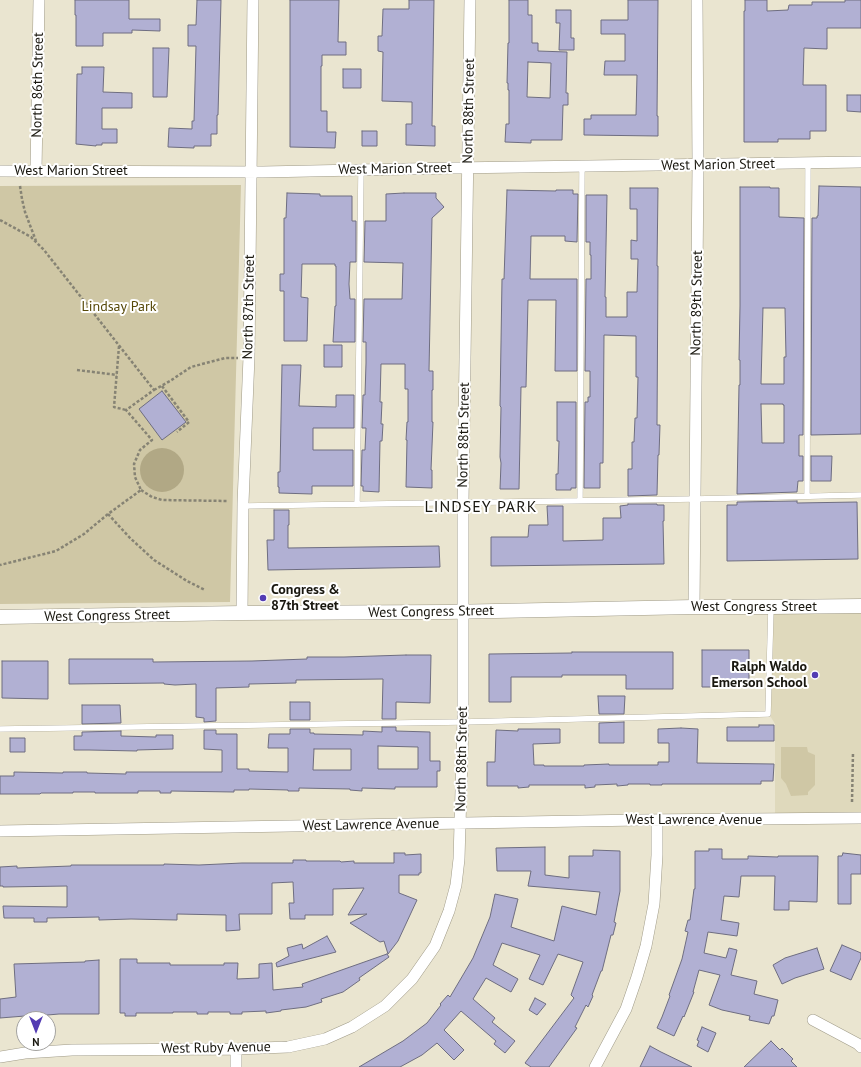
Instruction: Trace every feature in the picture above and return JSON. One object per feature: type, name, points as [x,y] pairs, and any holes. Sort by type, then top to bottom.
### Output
[{"type":"street","name":"North 86th Street","points":[[36,171],[39,0]]},
{"type":"street","name":"North 87th Street","points":[[242,613],[243,506],[248,357],[253,0]]},
{"type":"street","name":"North 88th Street","points":[[412,979],[435,946],[449,911],[456,885],[459,859],[463,722],[463,502],[470,0]]},
{"type":"street","name":"North 89th Street","points":[[694,607],[698,165],[697,0]]},
{"type":"street","name":"West Marion Street","points":[[0,171],[250,172],[861,162]]},
{"type":"street","name":"West Congress Street","points":[[0,617],[861,606]]},
{"type":"street","name":"West Lawrence Avenue","points":[[0,831],[861,818]]},
{"type":"street","points":[[595,1067],[626,1009],[646,946],[654,904],[657,855],[657,820]]},
{"type":"street","name":"West Ruby Avenue","points":[[0,1057],[25,1053],[72,1050],[236,1049],[288,1047],[325,1040],[352,1027],[385,1006],[412,979]]},
{"type":"street","points":[[813,1020],[861,1047]]},
{"type":"street","points":[[236,1049],[236,1067]]},
{"type":"lane","points":[[807,496],[808,163]]},
{"type":"lane","points":[[580,500],[582,166]]},
{"type":"lane","points":[[357,504],[360,170]]},
{"type":"lane","points":[[243,506],[695,499],[861,494]]},
{"type":"lane","points":[[0,729],[463,722],[768,714],[771,607]]},
{"type":"path","points":[[20,186],[25,212],[37,243]]},
{"type":"path","points":[[0,220],[31,238],[44,250],[154,390]]},
{"type":"path","points":[[119,345],[114,407],[126,410],[152,440],[140,450],[134,464],[135,477],[141,490],[152,497],[162,500],[227,501]]},
{"type":"path","points":[[126,410],[154,390],[191,367],[225,358],[248,357]]},
{"type":"path","points":[[77,370],[117,375]]},
{"type":"path","points":[[162,386],[189,422],[177,432]]},
{"type":"path","points":[[0,565],[56,551],[84,534],[141,490]]},
{"type":"path","points":[[108,514],[130,538],[154,560],[186,581],[205,590]]},
{"type":"path","points":[[852,802],[853,752]]},
{"type":"shaded area","points":[[158,448],[166,448],[178,454],[184,466],[184,474],[178,486],[166,492],[158,492],[146,486],[140,474],[140,466],[146,454]]},
{"type":"shaded area","name":"Ralph Waldo Emerson School","points":[[861,606],[861,818],[775,820],[775,724],[769,714],[771,607]]},
{"type":"green space","name":"Lindsay Park","points":[[241,185],[230,602],[0,604],[0,186]]},
{"type":"green space","points":[[781,747],[807,747],[808,752],[815,755],[815,785],[808,792],[808,795],[791,796],[786,784],[781,778]]},
{"type":"building","points":[[75,0],[129,0],[129,19],[160,19],[160,31],[132,30],[132,33],[103,33],[103,46],[76,46]]},
{"type":"building","points":[[197,0],[221,0],[217,134],[211,134],[211,146],[194,146],[194,148],[168,147],[169,128],[192,129],[192,121],[194,121],[196,46],[188,46],[188,25],[196,25]]},
{"type":"building","points":[[290,0],[339,0],[338,42],[346,42],[346,55],[322,55],[321,66],[321,111],[327,111],[327,132],[336,132],[335,148],[290,147]]},
{"type":"building","points":[[409,0],[434,0],[432,126],[435,126],[435,146],[406,145],[406,124],[412,124],[412,102],[382,101],[383,52],[378,51],[378,36],[382,36],[383,9],[409,9]]},
{"type":"building","points":[[509,0],[528,0],[528,15],[532,15],[532,43],[538,43],[538,51],[567,52],[566,93],[568,93],[568,105],[563,105],[562,140],[531,140],[531,143],[505,142],[506,124],[509,124],[509,90],[507,83]],"holes":[[[528,62],[551,63],[550,98],[527,97]]]},
{"type":"building","points":[[628,0],[658,0],[658,136],[584,135],[584,119],[591,119],[591,115],[636,115],[637,75],[604,75],[605,61],[625,61],[625,34],[601,34],[601,20],[628,20]]},
{"type":"building","points":[[745,0],[767,0],[767,11],[788,10],[789,5],[812,5],[812,2],[845,2],[845,0],[861,0],[861,28],[827,28],[827,49],[804,48],[803,85],[826,85],[826,131],[810,131],[810,139],[778,139],[778,142],[744,142]]},
{"type":"building","points":[[556,10],[571,10],[571,38],[574,38],[574,50],[559,50],[560,23],[556,23]]},
{"type":"building","points":[[153,48],[169,48],[167,97],[153,97]]},
{"type":"building","points":[[82,67],[104,67],[103,92],[132,93],[132,108],[102,108],[102,129],[117,129],[117,143],[102,143],[102,145],[96,146],[76,144],[77,74],[82,74]]},
{"type":"building","points":[[343,69],[361,69],[361,88],[343,88]]},
{"type":"building","points":[[847,95],[861,95],[861,112],[847,111]]},
{"type":"building","points":[[362,131],[377,131],[377,146],[362,146]]},
{"type":"building","points":[[819,186],[861,187],[861,434],[811,435],[812,218],[817,218],[818,216]]},
{"type":"building","points":[[740,187],[779,188],[779,217],[804,218],[803,435],[799,435],[799,456],[803,456],[803,481],[798,481],[797,492],[737,494],[740,385]],"holes":[[[763,308],[785,308],[786,357],[784,357],[784,384],[761,384]],[[761,404],[784,405],[784,443],[762,443]]]},
{"type":"building","points":[[630,188],[658,188],[657,425],[660,425],[657,495],[628,496],[628,469],[632,469],[632,442],[634,442],[635,418],[637,418],[638,377],[636,377],[636,336],[604,335],[603,463],[600,463],[600,488],[584,488],[585,402],[588,402],[588,397],[590,397],[590,371],[585,371],[586,279],[591,279],[590,242],[586,242],[586,195],[607,195],[606,317],[627,317],[627,292],[637,292],[638,259],[631,259],[631,240],[637,241],[637,209],[630,209]]},
{"type":"building","points":[[507,190],[573,190],[573,194],[578,194],[577,242],[565,241],[565,236],[531,236],[530,279],[577,279],[577,371],[555,371],[556,300],[528,300],[526,387],[521,387],[519,489],[500,489],[502,279],[504,279]]},
{"type":"building","points":[[287,193],[320,194],[320,196],[352,196],[352,221],[356,221],[356,262],[350,262],[349,284],[350,299],[355,299],[355,342],[333,342],[336,306],[335,264],[302,264],[301,297],[308,298],[307,341],[284,341],[284,291],[280,291],[280,274],[284,274],[284,218],[286,218]]},
{"type":"building","points":[[436,193],[436,198],[444,207],[432,218],[429,371],[433,371],[432,488],[406,487],[408,389],[405,389],[405,364],[381,364],[380,402],[382,402],[381,424],[383,424],[382,441],[380,441],[379,492],[363,491],[363,486],[361,486],[362,450],[365,450],[366,428],[362,428],[366,363],[366,342],[363,342],[364,299],[402,299],[403,263],[364,262],[365,221],[386,221],[386,194]]},
{"type":"building","points":[[324,345],[342,345],[342,367],[324,367]]},
{"type":"building","points":[[282,365],[301,365],[299,406],[336,407],[336,395],[354,395],[354,428],[313,428],[313,450],[353,450],[353,486],[312,486],[312,494],[279,493],[278,472],[280,472]]},
{"type":"building","points":[[162,391],[186,422],[162,440],[139,409]]},
{"type":"building","points":[[557,402],[576,402],[576,488],[571,488],[571,490],[556,490],[559,441],[557,441]]},
{"type":"building","points":[[811,456],[832,456],[831,481],[811,481]]},
{"type":"building","points":[[797,501],[797,503],[857,502],[858,559],[727,561],[727,505],[737,505],[737,502]]},
{"type":"building","points":[[628,504],[664,505],[664,564],[491,566],[491,537],[528,537],[529,525],[548,525],[547,506],[563,506],[563,541],[603,540],[603,518],[621,518],[620,506]]},
{"type":"building","points":[[274,510],[289,510],[288,548],[439,546],[440,567],[268,570],[267,540],[274,540]]},
{"type":"building","points":[[702,650],[749,650],[749,687],[702,687]]},
{"type":"building","points":[[673,652],[673,689],[626,689],[626,675],[511,677],[511,702],[489,702],[489,654]]},
{"type":"building","points":[[431,655],[430,703],[396,702],[396,719],[382,719],[383,679],[296,680],[296,683],[249,684],[249,687],[216,688],[216,721],[204,722],[204,718],[196,717],[196,684],[69,684],[69,659],[153,659],[153,662],[252,661],[307,659],[307,657]]},
{"type":"building","points":[[2,661],[48,661],[48,699],[2,698]]},
{"type":"building","points":[[598,696],[625,696],[624,714],[599,714]]},
{"type":"building","points":[[290,702],[310,702],[310,720],[290,720]]},
{"type":"building","points":[[82,705],[120,705],[121,723],[82,724]]},
{"type":"building","points":[[624,722],[624,743],[599,743],[599,723]]},
{"type":"building","points":[[759,725],[774,725],[774,741],[727,741],[727,727],[759,727]]},
{"type":"building","points":[[382,727],[396,727],[396,731],[430,732],[430,761],[440,761],[440,771],[437,771],[437,787],[395,787],[395,789],[362,788],[362,791],[350,789],[299,788],[299,791],[249,789],[234,790],[234,792],[171,791],[171,793],[160,793],[160,791],[138,791],[138,793],[73,792],[0,794],[0,776],[14,776],[14,772],[87,772],[126,774],[126,772],[222,772],[222,750],[204,749],[204,730],[216,730],[216,734],[237,734],[237,769],[249,769],[249,771],[288,772],[288,748],[268,748],[269,734],[290,734],[290,729],[310,729],[310,733],[314,734],[363,735],[363,731],[382,732]],"holes":[[[378,746],[418,747],[418,769],[378,769]],[[314,749],[351,749],[351,770],[313,770]]]},
{"type":"building","points":[[518,729],[560,729],[560,743],[533,744],[534,765],[584,766],[609,764],[658,765],[658,762],[669,762],[669,743],[658,743],[658,729],[698,729],[697,763],[774,764],[773,781],[761,781],[761,784],[628,784],[617,786],[617,784],[595,785],[595,787],[585,788],[585,785],[529,785],[529,787],[518,788],[518,786],[487,786],[487,762],[495,762],[496,730],[518,731]]},
{"type":"building","points":[[121,731],[121,736],[156,737],[156,735],[173,735],[173,749],[137,751],[74,750],[74,736],[82,736],[82,732]]},
{"type":"building","points":[[10,738],[25,738],[25,752],[10,752]]},
{"type":"building","points":[[545,847],[545,875],[569,878],[569,856],[593,856],[593,850],[620,851],[620,891],[614,922],[616,923],[613,935],[611,935],[602,971],[588,1007],[586,1005],[575,1027],[577,1028],[549,1067],[531,1067],[525,1063],[574,998],[571,995],[583,962],[558,954],[543,985],[529,979],[540,955],[502,943],[493,965],[518,979],[511,992],[486,978],[473,999],[495,1018],[492,1022],[515,1041],[505,1053],[494,1044],[496,1041],[461,1011],[444,1030],[464,1050],[454,1060],[437,1043],[422,1055],[400,1067],[359,1067],[403,1041],[427,1023],[441,1005],[440,1004],[448,995],[450,997],[473,958],[490,917],[495,894],[518,899],[511,927],[554,941],[562,906],[596,915],[600,892],[528,886],[531,871],[497,871],[496,848]]},
{"type":"building","points":[[709,849],[722,849],[722,859],[748,859],[748,856],[818,856],[817,902],[789,901],[789,910],[774,910],[775,876],[741,876],[739,897],[724,896],[721,920],[739,923],[737,936],[708,932],[704,953],[726,958],[729,948],[737,950],[731,975],[757,981],[754,994],[778,1000],[774,1016],[772,1016],[769,1024],[749,1020],[750,1016],[722,1010],[709,1005],[720,975],[699,970],[694,992],[684,1017],[683,1016],[674,1036],[657,1028],[670,996],[669,995],[682,959],[688,932],[685,931],[688,920],[690,920],[695,889],[695,851],[709,851]]},
{"type":"building","points":[[394,853],[405,853],[405,855],[421,854],[421,873],[419,873],[419,875],[399,875],[399,893],[417,900],[398,941],[388,954],[384,941],[380,942],[350,923],[367,914],[348,915],[364,888],[333,889],[333,915],[305,915],[305,919],[290,919],[289,903],[294,903],[293,882],[272,883],[272,914],[239,914],[240,930],[226,931],[226,915],[177,914],[177,920],[99,920],[99,917],[47,918],[47,922],[34,922],[34,918],[4,918],[3,906],[67,907],[67,886],[0,886],[0,867],[17,866],[17,868],[71,865],[293,863],[293,860],[394,863]]},
{"type":"building","points":[[843,853],[861,855],[861,874],[851,874],[851,904],[838,904],[838,856],[842,856]]},
{"type":"building","points":[[327,936],[336,952],[277,967],[276,963],[289,956],[287,948],[302,944],[303,949]]},
{"type":"building","points":[[842,945],[861,953],[861,958],[851,980],[830,971]]},
{"type":"building","points":[[817,948],[824,969],[795,978],[782,984],[773,965],[785,958]]},
{"type":"building","points":[[387,954],[389,957],[359,978],[360,980],[343,992],[321,999],[322,1002],[306,1007],[266,1013],[266,1011],[242,1012],[242,1014],[230,1014],[230,1012],[208,1012],[208,1014],[197,1014],[197,1012],[173,1012],[136,1013],[136,1016],[125,1016],[125,1013],[120,1013],[120,959],[137,959],[137,963],[170,963],[170,965],[224,965],[224,963],[238,963],[237,979],[259,978],[259,964],[272,963],[273,990],[303,987],[302,984]]},
{"type":"building","points":[[99,960],[99,1014],[56,1014],[56,1011],[16,1011],[16,1017],[0,1018],[0,999],[16,997],[14,964]]},
{"type":"building","points":[[535,998],[546,1004],[537,1015],[529,1010]]},
{"type":"building","points":[[702,1027],[716,1033],[708,1052],[697,1046],[699,1041],[697,1040]]},
{"type":"building","points":[[771,1041],[780,1050],[782,1048],[793,1059],[791,1061],[797,1067],[744,1067]]},
{"type":"building","points":[[650,1046],[661,1052],[692,1067],[640,1067]]},
{"type":"place","name":"Congress & 87th Street","points":[[263,598]]},
{"type":"place","name":"Ralph Waldo Emerson School","points":[[815,675]]},
{"type":"district","name":"LINDSEY PARK","points":[[481,507]]}]
